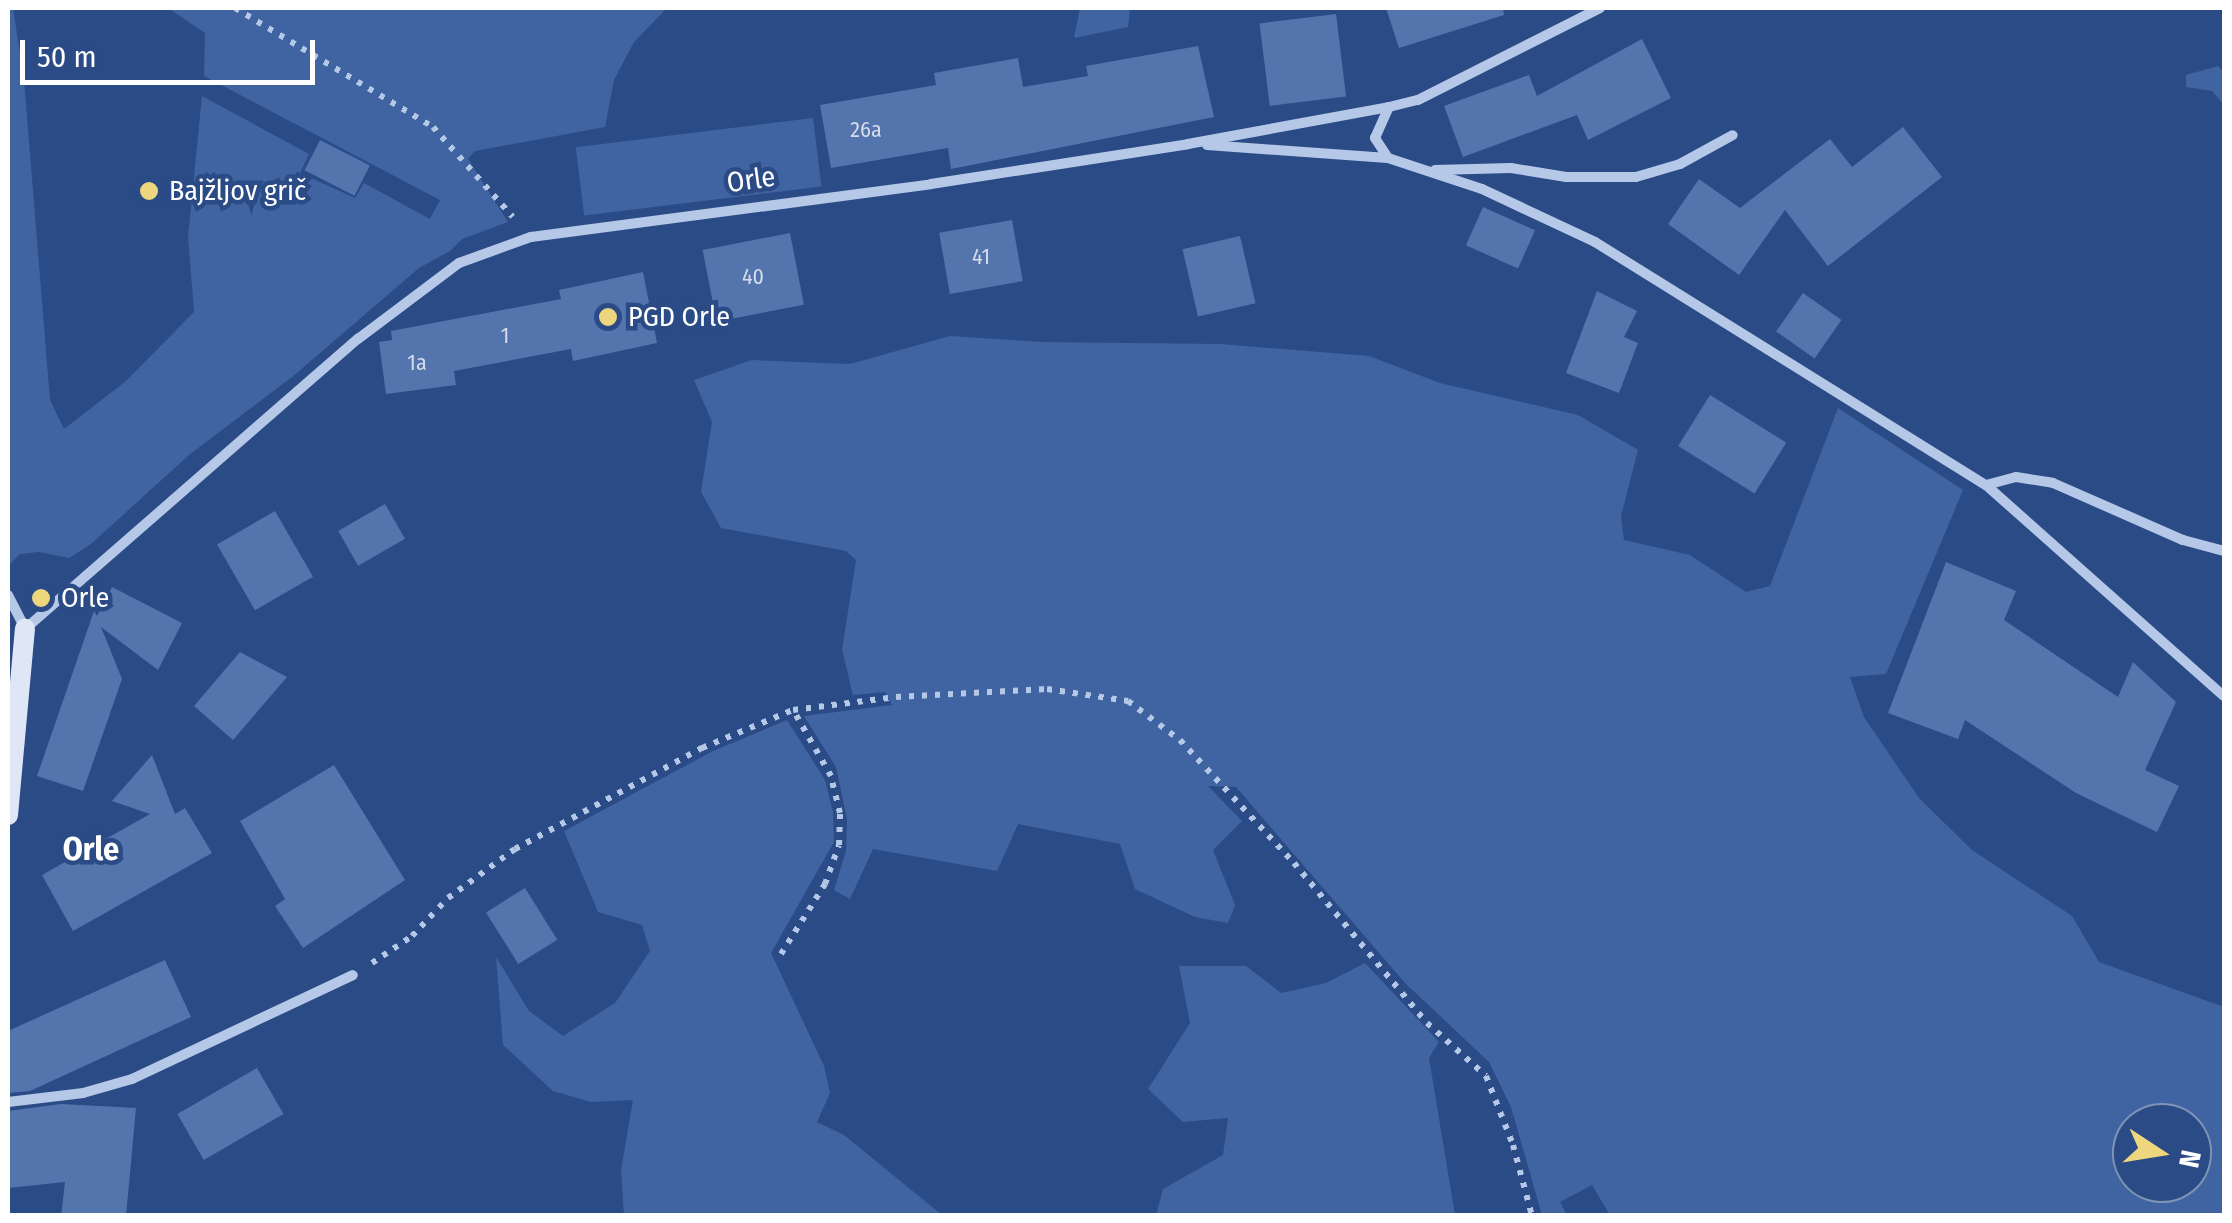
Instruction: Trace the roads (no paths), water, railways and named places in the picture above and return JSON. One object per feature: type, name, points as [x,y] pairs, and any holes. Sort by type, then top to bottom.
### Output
[{"type":"street","name":"Orle","points":[[25,630],[358,339],[460,263],[530,237],[1188,144],[1389,107],[1418,100],[1600,8]]},
{"type":"street","points":[[1388,158],[1375,138],[1389,107]]},
{"type":"street","points":[[1424,170],[1510,168],[1566,177],[1636,177],[1680,164],[1733,135]]},
{"type":"street","points":[[1188,144],[1388,158],[1482,189],[1595,242],[1986,486],[2224,696]]},
{"type":"street","points":[[1986,486],[2016,477],[2054,483],[2183,540],[2224,551]]},
{"type":"street","points":[[8,595],[25,630],[8,815]]},
{"type":"street","points":[[8,1102],[82,1093],[132,1079],[353,975]]},
{"type":"place","name":"Bajžljov grič","points":[[149,191]]},
{"type":"place","name":"PGD Orle","points":[[608,317]]},
{"type":"place","name":"Orle","points":[[41,598]]},
{"type":"district","name":"Orle","points":[[91,849]]}]
